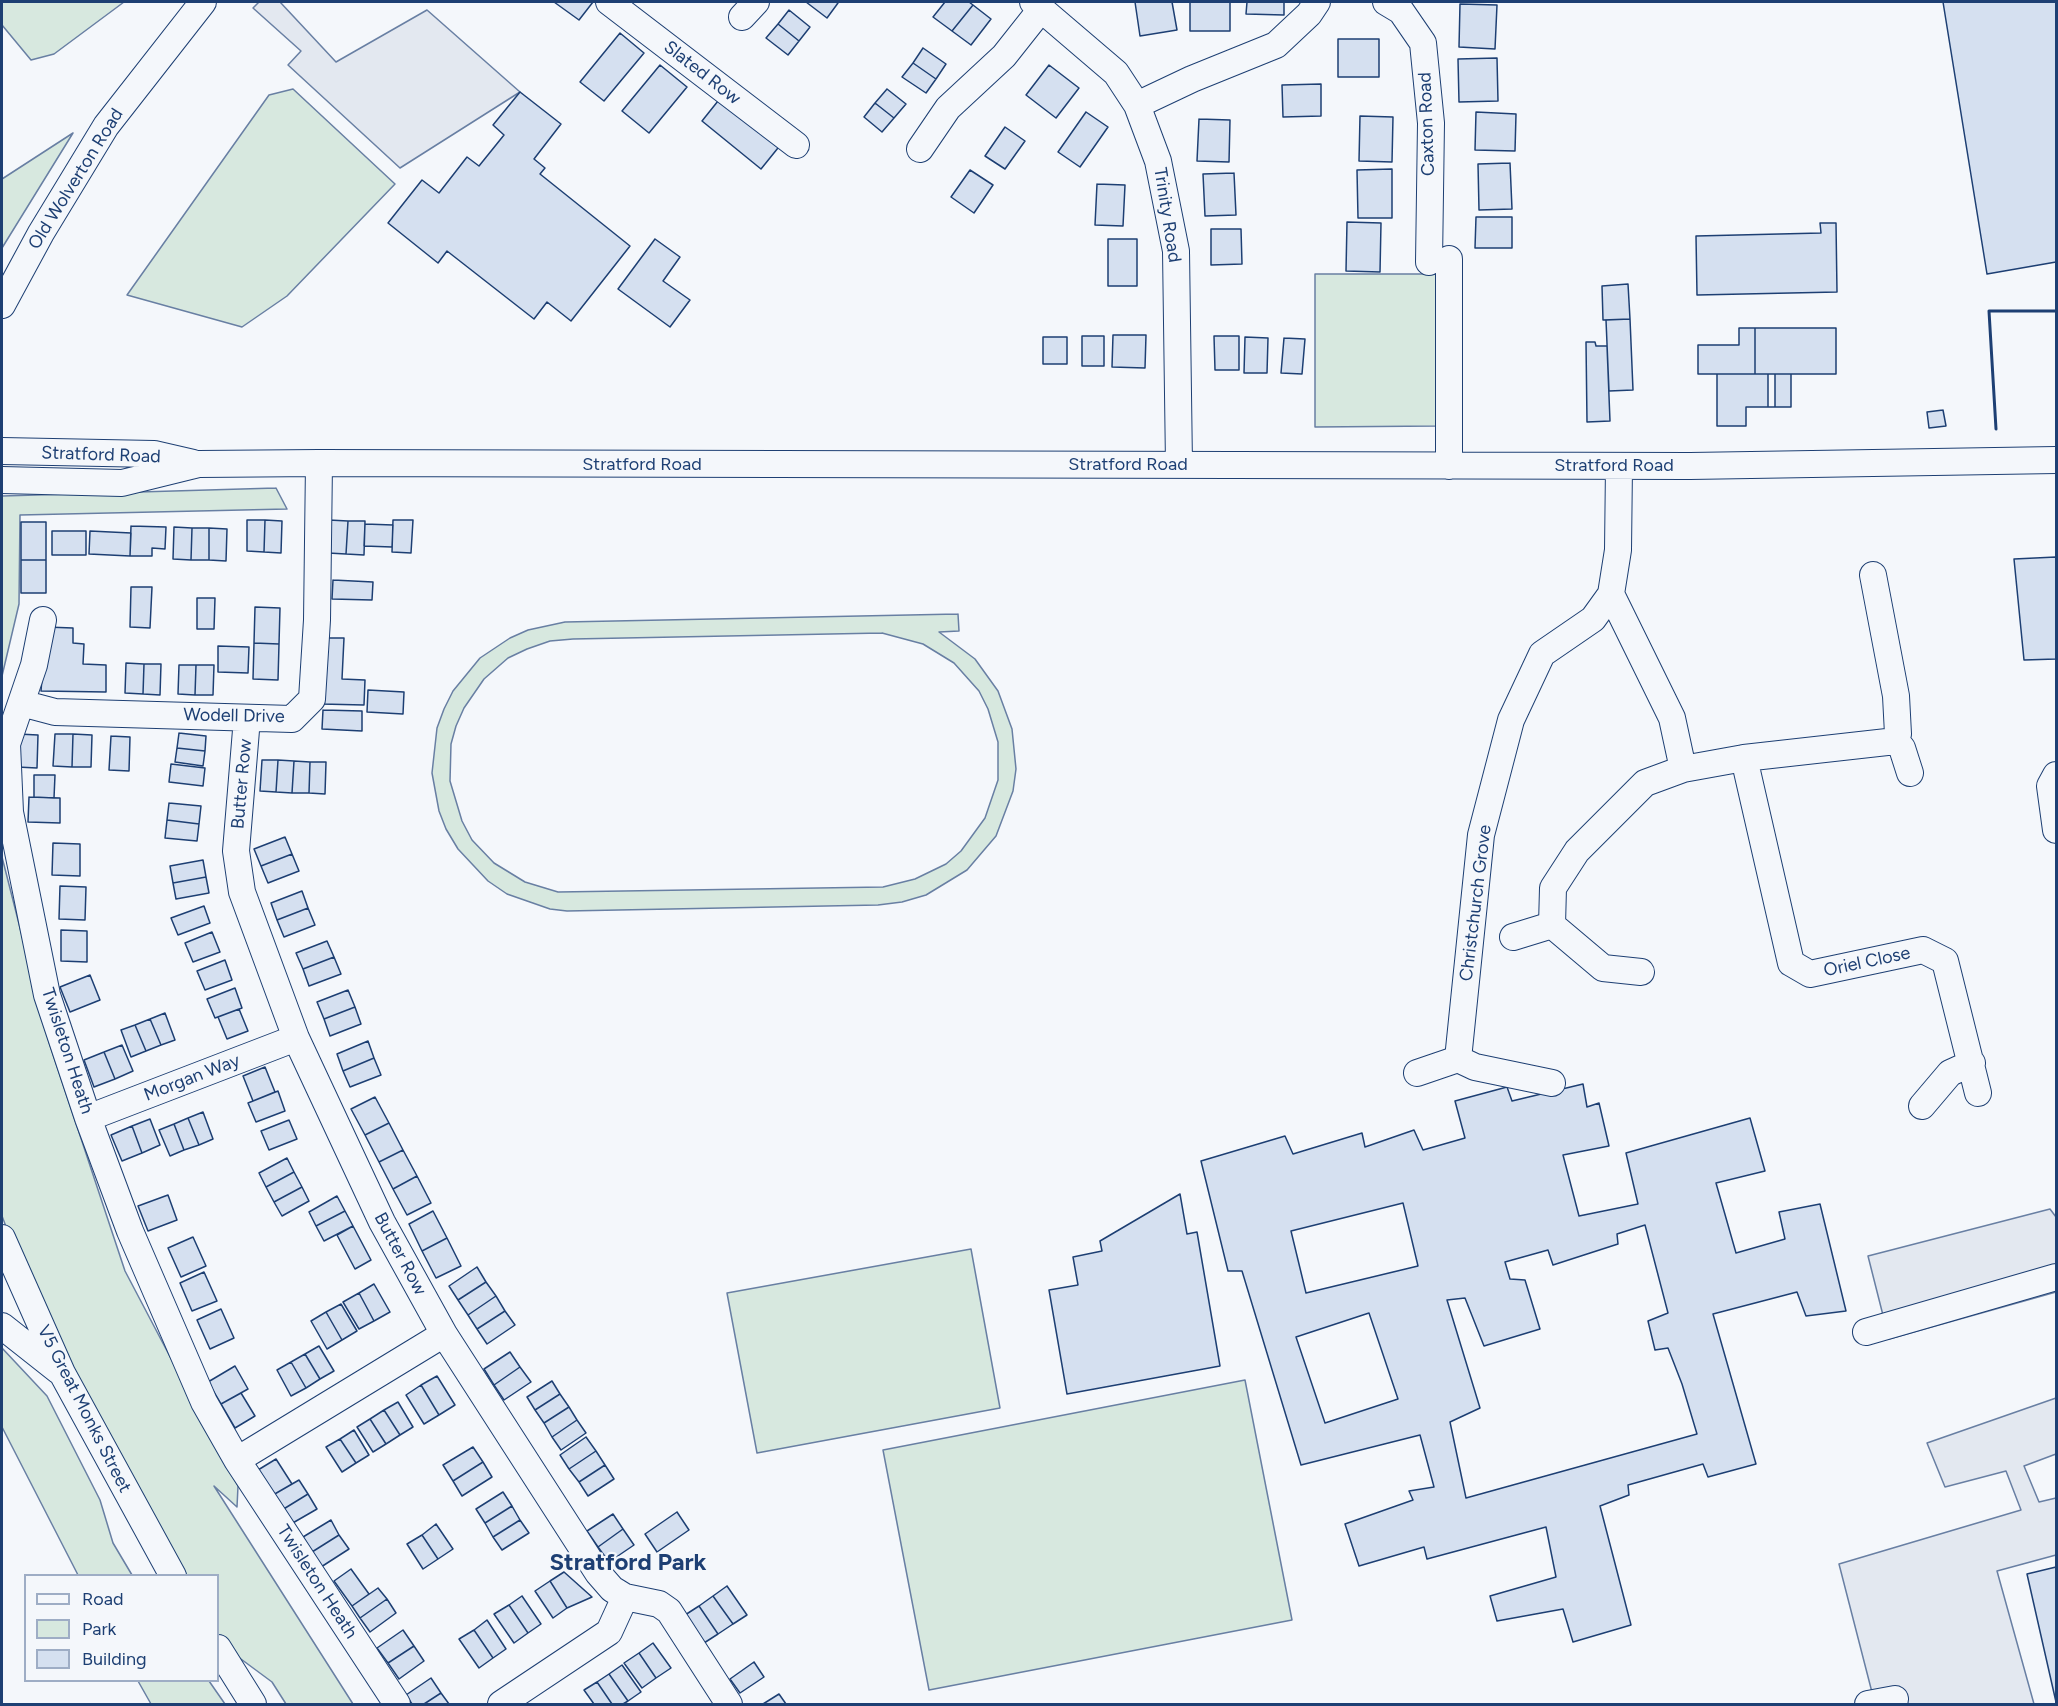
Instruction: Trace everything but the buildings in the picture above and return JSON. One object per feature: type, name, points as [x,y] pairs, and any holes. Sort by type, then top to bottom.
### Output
[{"type":"street","name":"Old Wolverton Road","points":[[2,305],[41,233],[106,126],[203,2]]},
{"type":"street","name":"Slated Row","points":[[609,2],[796,145]]},
{"type":"street","points":[[1137,105],[1191,79],[1276,45],[1309,14],[1317,2]]},
{"type":"street","name":"Caxton Road","points":[[1386,2],[1401,11],[1423,43],[1431,123],[1449,466]]},
{"type":"street","name":"Trinity Road","points":[[920,149],[948,108],[1004,56],[1038,5],[1116,73],[1137,105],[1158,161],[1176,251],[1179,465]]},
{"type":"street","name":"Stratford Road","points":[[2,451],[154,454],[199,464],[1619,466],[2056,460]]},
{"type":"street","name":"Wodell Drive","points":[[21,703],[55,712],[292,719],[312,699],[317,620],[319,463]]},
{"type":"street","name":"Stratford Road","points":[[2,480],[122,483],[199,464]]},
{"type":"street","name":"Christchurch Grove","points":[[1458,1059],[1481,835],[1511,720],[1542,654],[1593,619],[1611,594],[1618,550],[1619,466]]},
{"type":"street","points":[[1872,575],[1896,696],[1898,734],[1896,741]]},
{"type":"street","points":[[1611,594],[1672,718],[1683,769]]},
{"type":"street","name":"Twisleton Heath","points":[[43,620],[34,665],[8,744],[10,812],[47,995],[88,1118],[130,1231],[199,1392],[237,1460],[397,1704]]},
{"type":"street","name":"Butter Row","points":[[247,718],[236,851],[242,892],[296,1038],[382,1222],[444,1334],[598,1573],[612,1589],[625,1597],[659,1604],[669,1611],[729,1704]]},
{"type":"street","points":[[1552,925],[1553,888],[1576,851],[1645,783],[1683,769],[1744,758],[1896,741]]},
{"type":"street","points":[[1896,741],[1902,748],[1910,773]]},
{"type":"street","name":"Oriel Close","points":[[1744,758],[1791,963],[1810,974],[1923,950],[1945,961],[1978,1093]]},
{"type":"street","points":[[2053,780],[2056,830]]},
{"type":"street","points":[[1513,937],[1552,925]]},
{"type":"street","points":[[1552,925],[1604,968],[1641,972]]},
{"type":"street","name":"Morgan Way","points":[[88,1118],[296,1038]]},
{"type":"street","points":[[1417,1073],[1458,1059],[1474,1067],[1552,1083]]},
{"type":"street","points":[[1922,1106],[1950,1073],[1972,1063]]},
{"type":"street","name":"V5 Great Monks Street","points":[[3,1247],[62,1373],[172,1574]]},
{"type":"street","points":[[1866,1332],[2056,1277]]},
{"type":"street","points":[[2,1326],[62,1373]]},
{"type":"street","points":[[237,1460],[444,1334]]},
{"type":"street","points":[[501,1704],[609,1632],[625,1597]]},
{"type":"street","points":[[219,1650],[253,1704]]},
{"type":"street","points":[[1868,1704],[1895,1698]]},
{"type":"green space","points":[[2,2],[124,2],[54,54],[31,60],[2,25]]},
{"type":"green space","points":[[293,89],[395,184],[287,296],[242,327],[127,295],[269,95]]},
{"type":"green space","points":[[73,133],[2,248],[2,179]]},
{"type":"green space","points":[[1315,274],[1436,274],[1437,426],[1315,427]]},
{"type":"green space","points":[[276,488],[287,509],[20,515],[19,604],[2,676],[2,496]]},
{"type":"green space","points":[[958,614],[959,631],[939,632],[975,659],[998,691],[1012,729],[1016,769],[1013,791],[996,836],[967,870],[926,895],[902,902],[878,905],[567,911],[550,909],[507,894],[488,881],[458,849],[446,829],[439,811],[432,773],[437,728],[453,691],[480,658],[510,638],[528,630],[565,622]],"holes":[[[882,633],[923,644],[954,663],[979,691],[988,709],[998,742],[998,780],[985,818],[961,851],[946,864],[915,879],[883,887],[558,892],[525,882],[494,863],[472,840],[462,821],[450,781],[451,744],[456,726],[464,708],[484,679],[508,658],[527,649],[550,641],[573,639]]]},
{"type":"green space","points":[[2,857],[49,1042],[125,1271],[238,1486],[237,1507],[214,1486],[353,1704],[286,1704],[272,1682],[222,1645],[219,1640],[219,1574],[179,1574],[129,1490],[17,1256],[2,1216]]},
{"type":"green space","points":[[971,1249],[1000,1408],[757,1453],[727,1293]]},
{"type":"green space","points":[[2,1348],[47,1396],[100,1500],[113,1543],[131,1574],[77,1574],[2,1427]]},
{"type":"green space","points":[[1245,1380],[1292,1620],[929,1690],[883,1450]]},
{"type":"green space","points":[[139,1682],[210,1682],[225,1704],[151,1704]]},
{"type":"shaded area","points":[[259,2],[280,2],[336,62],[427,10],[520,92],[400,168],[288,65],[301,51],[253,8]]},
{"type":"shaded area","points":[[2050,1209],[2056,1217],[2056,1292],[1889,1339],[1868,1256]]},
{"type":"shaded area","points":[[2056,1398],[2056,1454],[2024,1466],[2039,1502],[2056,1498],[2056,1555],[1997,1571],[2034,1704],[1875,1704],[1839,1564],[2021,1510],[2006,1471],[1945,1487],[1927,1443]]},
{"type":"wall","points":[[1996,429],[1989,311],[2056,311]]},
{"type":"district","name":"Stratford Park","points":[[628,1563]]}]
